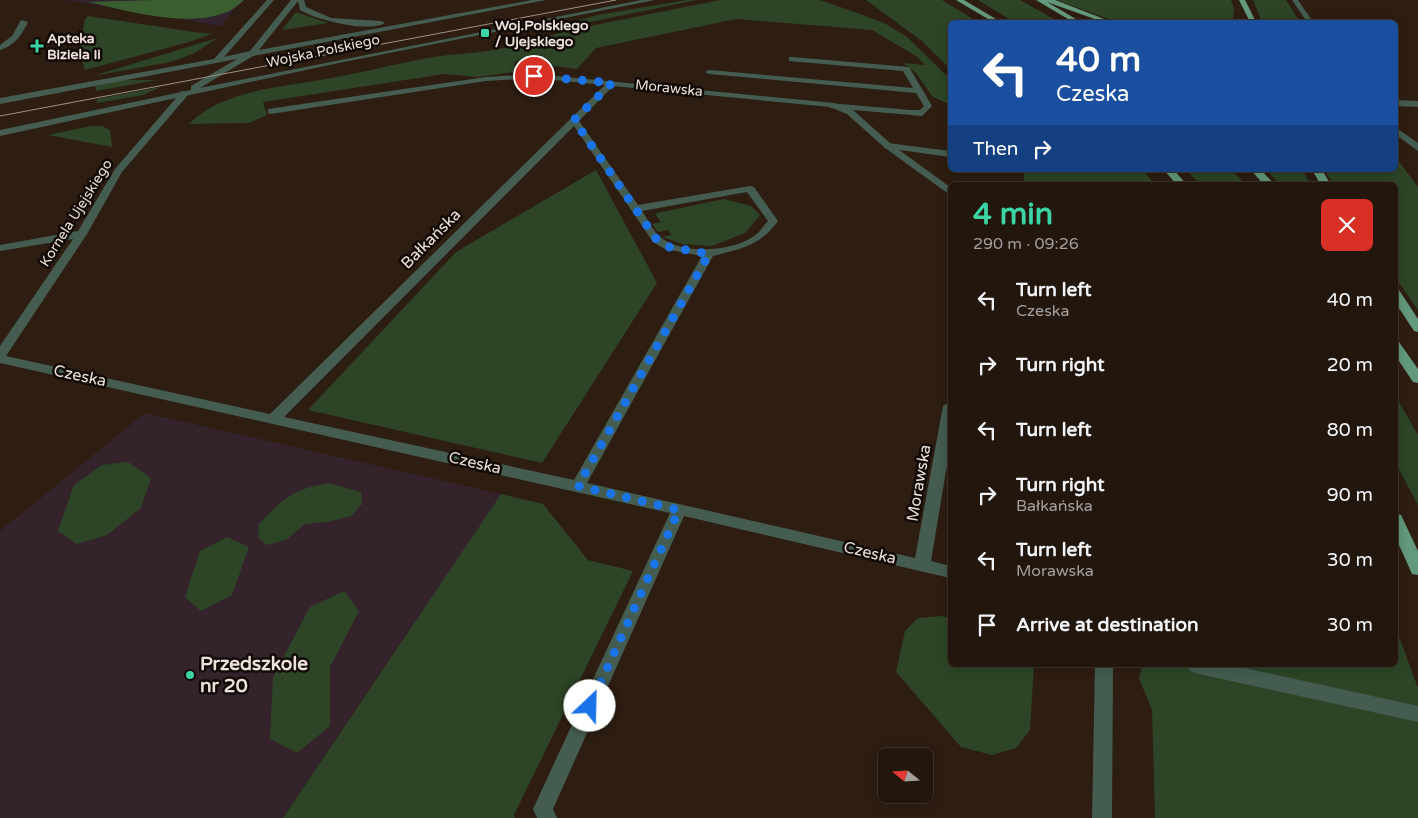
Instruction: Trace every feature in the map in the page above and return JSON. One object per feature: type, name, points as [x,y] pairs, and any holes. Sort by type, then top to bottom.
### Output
[{"type":"main road","points":[[959,0],[994,20]]},
{"type":"main road","points":[[1039,0],[1074,20]]},
{"type":"main road","points":[[1049,0],[1103,20]]},
{"type":"main road","points":[[1242,0],[1244,13],[1251,20]]},
{"type":"main road","points":[[1171,172],[1179,182]]},
{"type":"main road","points":[[1258,172],[1267,182]]},
{"type":"main road","points":[[1398,298],[1418,328]]},
{"type":"main road","points":[[1398,349],[1418,379]]},
{"type":"main road","points":[[1398,526],[1418,569]]},
{"type":"street","name":"Kornela Ujejskiego","points":[[0,357],[82,234],[118,171],[271,0]]},
{"type":"street","name":"Kornela Ujejskiego","points":[[185,94],[253,53],[295,0]]},
{"type":"street","points":[[301,0],[303,8],[308,12],[335,20],[378,23],[447,17]]},
{"type":"street","name":"Wojska Polskiego","points":[[0,100],[543,0]]},
{"type":"street","name":"Wojska Polskiego","points":[[0,134],[185,94],[652,0]]},
{"type":"street","points":[[1295,0],[1309,20]]},
{"type":"street","points":[[0,48],[8,44],[18,34],[24,22]]},
{"type":"street","points":[[792,59],[906,70],[928,106],[922,113],[831,105]]},
{"type":"street","points":[[709,72],[919,91]]},
{"type":"street","name":"Morawska","points":[[271,111],[508,76],[534,76],[612,83],[831,105],[850,112],[888,146],[948,191]]},
{"type":"street","name":"Bałkańska","points":[[274,418],[612,83]]},
{"type":"street","points":[[1398,103],[1418,104]]},
{"type":"street","points":[[574,120],[657,240],[669,247],[709,254],[745,244],[761,236],[773,221],[750,189],[636,209]]},
{"type":"street","points":[[1398,132],[1418,148]]},
{"type":"street","points":[[888,146],[948,154]]},
{"type":"street","points":[[0,248],[82,234]]},
{"type":"street","points":[[578,486],[709,254]]},
{"type":"street","name":"Czeska","points":[[0,357],[578,486],[948,572]]},
{"type":"street","name":"Morawska","points":[[922,566],[948,417]]},
{"type":"street","points":[[547,818],[543,809],[679,510]]},
{"type":"street","points":[[1102,818],[1104,667]]},
{"type":"street","points":[[1205,667],[1418,714]]},
{"type":"shaded area","points":[[65,0],[242,0],[221,26]]},
{"type":"shaded area","name":"Przedszkole nr 20","points":[[145,413],[501,494],[283,818],[0,818],[0,531]]},
{"type":"green space","points":[[244,0],[229,11],[211,17],[191,19],[147,15],[88,2]]},
{"type":"green space","points":[[697,0],[561,28],[557,26],[598,15]]},
{"type":"green space","points":[[720,0],[820,0],[886,24],[907,37],[948,77],[948,104],[932,96],[916,73],[903,63],[925,65],[916,56],[872,30],[736,19],[596,48],[577,69],[515,61],[514,72],[478,77],[444,74],[263,102],[267,115],[249,123],[189,124],[203,112],[219,103],[256,91],[435,57],[499,49],[575,29]]},
{"type":"green space","points":[[866,0],[942,0],[975,20],[948,20],[948,67],[922,41]]},
{"type":"green space","points":[[978,0],[1020,0],[1055,20],[1011,20]]},
{"type":"green space","points":[[1056,0],[1231,0],[1234,9],[1233,18],[1230,20],[1111,20]]},
{"type":"green space","points":[[1253,0],[1286,0],[1299,20],[1261,20]]},
{"type":"green space","points":[[296,12],[328,23],[282,30]]},
{"type":"green space","points":[[88,16],[212,34],[85,70],[79,51],[85,19]]},
{"type":"green space","points":[[217,38],[195,53],[171,62],[93,76]]},
{"type":"green space","points":[[125,80],[157,80],[96,91],[95,85]]},
{"type":"green space","points":[[161,87],[143,95],[97,103],[97,99]]},
{"type":"green space","points":[[91,126],[102,126],[110,130],[112,147],[48,135]]},
{"type":"green space","points":[[1398,160],[1418,187],[1418,310],[1398,281],[1398,182],[1332,182],[1325,172],[1398,172]]},
{"type":"green space","points":[[596,170],[657,283],[542,463],[308,410],[456,252]]},
{"type":"green space","points":[[1024,172],[1145,172],[1153,182],[1024,182]]},
{"type":"green space","points":[[1189,172],[1234,172],[1243,182],[1197,182]]},
{"type":"green space","points":[[1269,172],[1303,172],[1309,182],[1277,182]]},
{"type":"green space","points":[[724,199],[751,206],[760,215],[745,233],[712,246],[683,244],[662,237],[671,235],[668,230],[658,232],[652,224],[661,222],[655,214],[657,213]]},
{"type":"green space","points":[[1398,400],[1418,435],[1418,505],[1398,468]]},
{"type":"green space","points":[[128,462],[151,478],[141,508],[107,535],[77,544],[58,531],[74,485],[102,465]]},
{"type":"green space","points":[[329,483],[361,492],[362,504],[351,516],[327,522],[305,524],[286,540],[267,545],[259,539],[258,525],[289,496],[306,488]]},
{"type":"green space","points":[[501,494],[543,504],[588,560],[633,571],[514,815],[515,818],[283,818]]},
{"type":"green space","points":[[227,537],[249,547],[232,595],[201,611],[185,597],[200,551]]},
{"type":"green space","points":[[344,591],[359,611],[330,667],[330,726],[297,753],[270,739],[273,677],[310,607]]},
{"type":"green space","points":[[942,616],[948,618],[948,667],[1034,667],[1030,730],[1016,748],[992,755],[961,747],[896,672],[905,631],[918,618]]},
{"type":"green space","points":[[1398,634],[1418,688],[1418,818],[1155,818],[1152,710],[1139,678],[1142,667],[1398,667]]},
{"type":"tram line","points":[[0,116],[616,0]]},
{"type":"place","name":"Woj.Polskiego / Ujejskiego","points":[[485,33]]},
{"type":"place","name":"Apteka Biziela Ii","points":[[37,46]]},
{"type":"place","name":"Przedszkole nr 20","points":[[190,675]]},
{"type":"route","points":[[534,76],[612,83],[574,120],[657,240],[669,247],[709,254],[578,486],[679,510],[590,706]]}]
